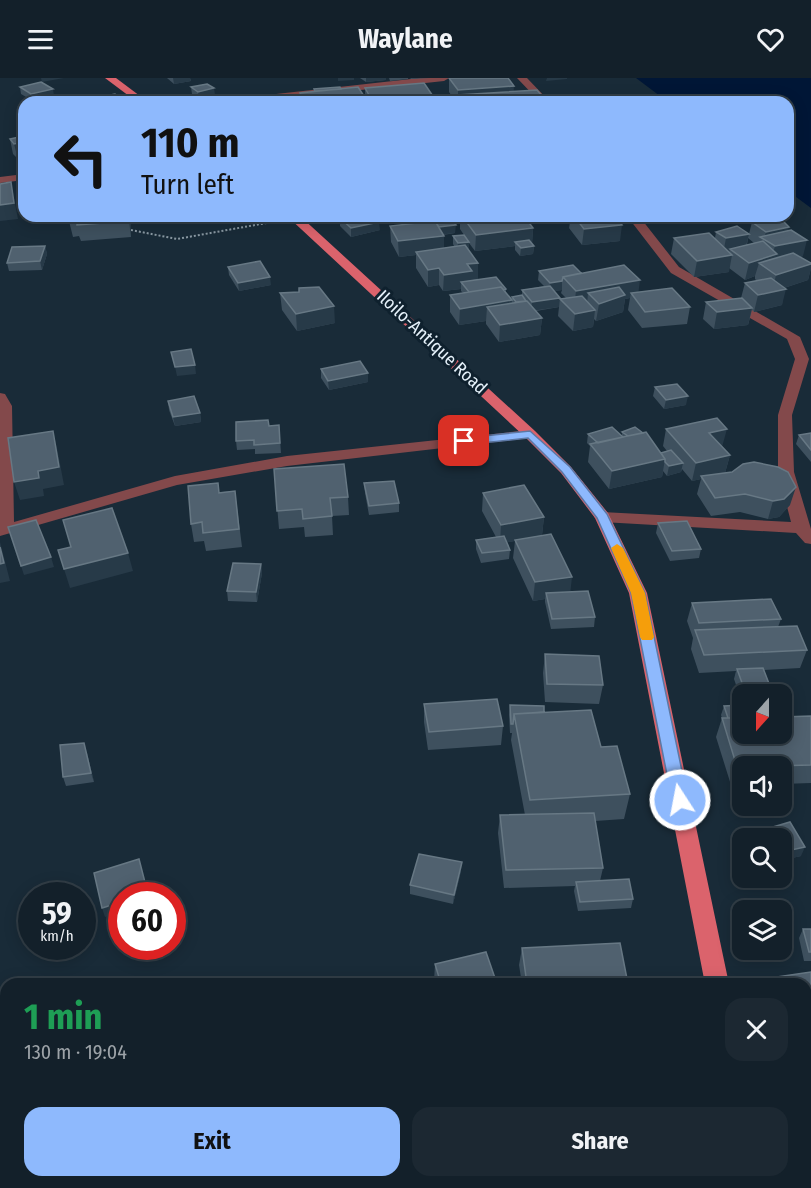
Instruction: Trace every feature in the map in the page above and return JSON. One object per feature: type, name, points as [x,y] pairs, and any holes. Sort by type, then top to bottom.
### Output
[{"type":"main road","points":[[110,78],[135,96]]},
{"type":"main road","name":"Iloilo-Antique Road","points":[[299,222],[530,434],[566,470],[602,517],[638,593],[716,978]]},
{"type":"street","points":[[294,96],[442,78]]},
{"type":"street","points":[[522,78],[539,96]]},
{"type":"street","points":[[0,180],[18,178]]},
{"type":"street","points":[[602,517],[710,521],[806,534],[786,472],[785,415],[802,359],[793,337],[675,270],[638,222]]},
{"type":"street","points":[[0,397],[5,406],[2,529],[175,481],[287,461],[530,434]]},
{"type":"path","points":[[131,230],[177,239],[267,222]]},
{"type":"water","points":[[636,78],[811,78],[811,208],[794,195],[794,96],[660,96]]},
{"type":"building","points":[[449,78],[508,78],[514,86],[458,90]]},
{"type":"building","points":[[41,82],[53,89],[31,94],[20,87]]},
{"type":"building","points":[[424,83],[433,96],[370,96],[365,88]]},
{"type":"building","points":[[207,84],[214,88],[198,92],[191,87]]},
{"type":"building","points":[[340,87],[341,89],[315,91],[314,89]]},
{"type":"building","points":[[358,87],[364,96],[302,96],[300,93]]},
{"type":"building","points":[[537,90],[542,96],[459,96]]},
{"type":"building","points":[[18,137],[18,143],[14,144],[10,139]]},
{"type":"building","points":[[11,182],[14,203],[0,205],[0,184]]},
{"type":"building","points":[[77,222],[116,222],[77,225]]},
{"type":"building","points":[[344,222],[379,222],[351,228]]},
{"type":"building","points":[[435,222],[453,222],[456,225],[439,227]]},
{"type":"building","points":[[436,222],[444,236],[398,241],[390,226]]},
{"type":"building","points":[[466,222],[528,222],[533,228],[476,235]]},
{"type":"building","points":[[579,222],[620,222],[622,225],[584,229]]},
{"type":"building","points":[[752,222],[784,222],[789,227],[766,232]]},
{"type":"building","points":[[737,226],[749,234],[726,238],[716,232]]},
{"type":"building","points":[[791,230],[807,240],[775,246],[760,237]]},
{"type":"building","points":[[709,233],[732,255],[697,261],[674,238]]},
{"type":"building","points":[[464,235],[469,242],[458,243],[453,236]]},
{"type":"building","points":[[529,240],[534,246],[521,248],[515,242]]},
{"type":"building","points":[[763,241],[777,254],[749,263],[730,249]]},
{"type":"building","points":[[465,245],[478,263],[467,264],[472,271],[444,275],[439,268],[428,270],[416,252]]},
{"type":"building","points":[[45,246],[40,261],[7,263],[12,247]]},
{"type":"building","points":[[793,253],[811,264],[776,275],[759,263]]},
{"type":"building","points":[[260,261],[270,277],[238,283],[228,267]]},
{"type":"building","points":[[573,265],[581,273],[563,277],[562,281],[550,283],[539,271]]},
{"type":"building","points":[[624,265],[640,280],[576,291],[563,277]]},
{"type":"building","points":[[496,277],[506,289],[501,287],[469,292],[461,282]]},
{"type":"building","points":[[771,278],[786,289],[758,295],[745,283]]},
{"type":"building","points":[[550,286],[560,298],[532,302],[522,290]]},
{"type":"building","points":[[319,287],[334,306],[296,314],[280,293],[299,292],[299,288]]},
{"type":"building","points":[[501,287],[512,300],[460,309],[450,295]]},
{"type":"building","points":[[619,287],[625,295],[599,304],[588,293]]},
{"type":"building","points":[[672,288],[690,307],[645,312],[631,293]]},
{"type":"building","points":[[522,295],[526,301],[516,302],[512,297]]},
{"type":"building","points":[[582,296],[595,310],[575,314],[560,299]]},
{"type":"building","points":[[742,298],[752,308],[717,312],[706,302]]},
{"type":"building","points":[[527,301],[542,318],[500,325],[487,307]]},
{"type":"building","points":[[191,349],[195,365],[175,367],[171,352]]},
{"type":"building","points":[[360,361],[368,373],[328,381],[321,369]]},
{"type":"building","points":[[677,384],[688,396],[666,400],[655,387]]},
{"type":"building","points":[[194,396],[200,413],[173,417],[168,401]]},
{"type":"building","points":[[717,418],[727,429],[709,433],[730,455],[696,463],[666,429]]},
{"type":"building","points":[[268,420],[269,426],[279,425],[280,443],[254,445],[254,440],[236,441],[236,422]]},
{"type":"building","points":[[612,427],[623,437],[598,443],[588,434]]},
{"type":"building","points":[[635,427],[643,433],[628,436],[622,432]]},
{"type":"building","points":[[53,431],[59,467],[38,471],[39,478],[14,482],[8,438]]},
{"type":"building","points":[[646,432],[665,459],[612,471],[590,444]]},
{"type":"building","points":[[811,433],[811,450],[799,435]]},
{"type":"building","points":[[671,450],[683,463],[669,466],[665,462],[661,453]]},
{"type":"building","points":[[754,462],[778,467],[788,472],[796,487],[784,499],[773,501],[745,494],[715,498],[701,476],[732,472],[743,464]]},
{"type":"building","points":[[344,464],[348,497],[330,498],[332,516],[303,519],[302,509],[277,511],[274,469]]},
{"type":"building","points":[[394,481],[399,503],[369,506],[364,483]]},
{"type":"building","points":[[218,483],[219,493],[235,491],[239,529],[203,533],[202,522],[191,524],[188,486]]},
{"type":"building","points":[[524,485],[544,517],[501,525],[483,493]]},
{"type":"building","points":[[112,508],[128,553],[64,569],[58,550],[71,547],[63,520]]},
{"type":"building","points":[[36,520],[51,557],[21,566],[8,527]]},
{"type":"building","points":[[687,521],[701,549],[672,551],[658,523]]},
{"type":"building","points":[[551,534],[572,577],[535,582],[515,540]]},
{"type":"building","points":[[504,536],[510,550],[482,553],[476,540]]},
{"type":"building","points":[[0,547],[4,563],[0,564]]},
{"type":"building","points":[[233,563],[261,564],[256,592],[227,591]]},
{"type":"building","points":[[588,591],[595,617],[552,619],[546,593]]},
{"type":"building","points":[[771,599],[781,619],[699,623],[692,603]]},
{"type":"building","points":[[797,626],[807,650],[704,655],[695,630]]},
{"type":"building","points":[[545,654],[599,656],[603,685],[547,684]]},
{"type":"building","points":[[763,668],[769,684],[742,684],[737,669]]},
{"type":"building","points":[[497,699],[503,726],[429,732],[424,704]]},
{"type":"building","points":[[510,705],[544,706],[544,712],[514,714],[513,724],[511,724]]},
{"type":"building","points":[[724,706],[732,706],[732,718],[728,718]]},
{"type":"building","points":[[591,710],[601,747],[617,746],[630,794],[530,800],[514,714]]},
{"type":"building","points":[[811,716],[811,765],[792,766],[792,756],[734,756],[722,718],[732,718],[732,744],[792,744],[792,717]]},
{"type":"building","points":[[84,743],[91,773],[63,777],[60,745]]},
{"type":"building","points":[[594,813],[603,868],[506,870],[500,815]]},
{"type":"building","points":[[790,822],[805,847],[792,850],[792,828],[773,827]]},
{"type":"building","points":[[419,854],[462,862],[454,895],[410,885]]},
{"type":"building","points":[[139,859],[145,882],[108,882],[108,906],[102,908],[94,873]]},
{"type":"building","points":[[629,879],[633,899],[580,902],[576,882]]},
{"type":"building","points":[[803,929],[811,929],[811,952],[809,952]]},
{"type":"building","points":[[620,943],[627,978],[526,978],[522,948]]},
{"type":"building","points":[[486,952],[495,978],[439,978],[435,964]]},
{"type":"building","points":[[811,972],[811,978],[769,978]]},
{"type":"slow traffic","points":[[617,548],[638,593],[647,637]]},
{"type":"route","points":[[464,441],[530,434],[566,470],[602,517],[638,593],[680,800]]}]
